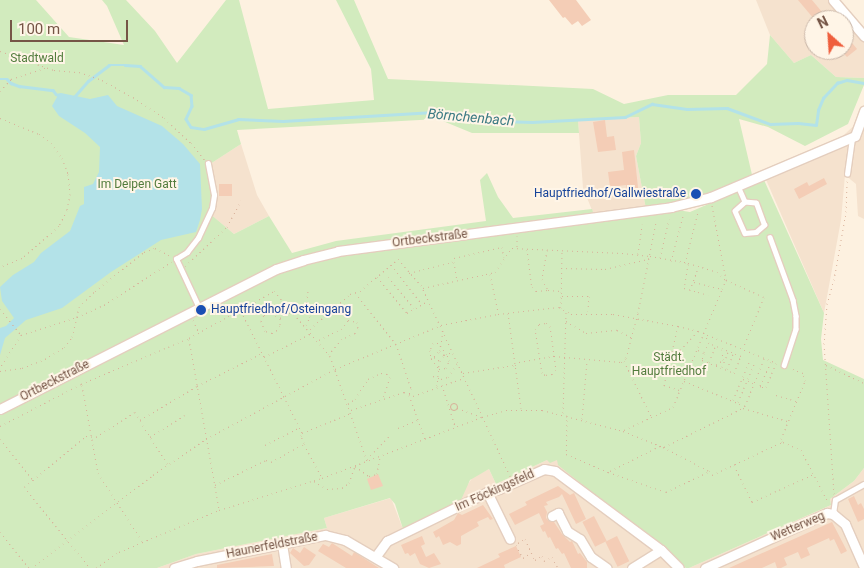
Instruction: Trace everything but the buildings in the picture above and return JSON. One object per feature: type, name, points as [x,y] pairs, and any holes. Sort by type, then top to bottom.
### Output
[{"type":"street","points":[[833,0],[864,36]]},
{"type":"street","points":[[857,138],[864,111]]},
{"type":"street","name":"Ortbeckstraße","points":[[0,408],[276,270],[303,260],[338,252],[671,207],[738,186],[857,138]]},
{"type":"street","name":"Im Föckingsfeld","points":[[376,556],[387,541],[487,492],[514,483],[544,469],[555,471],[661,550],[679,568]]},
{"type":"street","points":[[487,492],[510,538]]},
{"type":"street","points":[[552,516],[558,513],[567,531],[580,540],[591,557],[607,568]]},
{"type":"street","name":"Wetterweg","points":[[705,568],[827,514],[833,514],[845,524],[864,567]]},
{"type":"street","name":"Haunerfeldstraße","points":[[174,568],[197,561],[324,535],[345,540],[376,556],[393,568]]},
{"type":"street","points":[[282,544],[286,568]]},
{"type":"street","points":[[632,568],[661,550]]},
{"type":"lane","points":[[847,174],[857,138]]},
{"type":"lane","points":[[199,308],[176,259],[187,252],[198,238],[212,208],[214,195],[208,164]]},
{"type":"lane","points":[[738,186],[745,202]]},
{"type":"lane","points":[[745,202],[756,203],[764,225],[756,232],[745,233],[735,211],[745,202]]},
{"type":"lane","points":[[770,237],[793,300],[796,316],[796,329],[784,366]]},
{"type":"lane","points":[[833,514],[835,500],[864,484]]},
{"type":"path","points":[[0,51],[54,70],[79,72],[102,80],[133,96],[164,118],[191,142],[208,164]]},
{"type":"path","points":[[0,90],[11,79],[48,67]]},
{"type":"path","points":[[0,118],[39,134],[51,143],[62,158],[68,174],[70,194],[67,210],[59,226],[22,258],[0,267]]},
{"type":"path","points":[[835,500],[824,344],[828,304],[846,212],[847,174]]},
{"type":"path","points":[[623,431],[673,407],[726,280],[711,196]]},
{"type":"path","points":[[180,269],[198,255],[227,227],[241,201]]},
{"type":"path","points":[[685,264],[698,212]]},
{"type":"path","points":[[671,261],[683,216]]},
{"type":"path","points":[[660,258],[669,219]]},
{"type":"path","points":[[624,360],[636,316],[656,222]]},
{"type":"path","points":[[638,255],[642,224]]},
{"type":"path","points":[[516,228],[517,248]]},
{"type":"path","points":[[409,273],[502,247],[504,258]]},
{"type":"path","points":[[0,367],[21,335],[76,317],[104,305],[176,259],[155,248],[144,252],[112,275],[79,307],[76,317],[72,337],[64,347],[45,359],[22,368],[0,371]]},
{"type":"path","points":[[423,288],[495,272],[512,248],[638,255],[660,258],[717,272],[726,280],[764,297],[742,348]]},
{"type":"path","points":[[527,249],[532,287],[536,291],[561,291]]},
{"type":"path","points":[[548,249],[542,279],[548,290]]},
{"type":"path","points":[[561,308],[562,250]]},
{"type":"path","points":[[561,268],[605,269],[649,257]]},
{"type":"path","points":[[310,330],[350,294],[398,259],[423,288],[514,483]]},
{"type":"path","points":[[453,260],[457,280]]},
{"type":"path","points":[[688,264],[682,286],[685,290],[708,295]]},
{"type":"path","points":[[390,265],[422,305]]},
{"type":"path","points":[[690,290],[698,267]]},
{"type":"path","points":[[490,274],[498,314]]},
{"type":"path","points":[[377,276],[407,314],[428,301]]},
{"type":"path","points":[[388,277],[415,309]]},
{"type":"path","points":[[694,282],[722,289]]},
{"type":"path","points":[[306,326],[310,317],[306,307],[308,290]]},
{"type":"path","points":[[0,426],[81,384],[189,338],[241,311],[274,291],[329,354],[367,461]]},
{"type":"path","points":[[354,292],[355,297],[396,344],[411,388],[409,395],[425,439]]},
{"type":"path","points":[[561,296],[588,296],[588,312]]},
{"type":"path","points":[[0,532],[30,568],[117,502],[206,439],[283,396],[335,369],[441,326],[498,314],[561,308],[571,314],[588,312],[636,316],[698,331],[803,373],[805,381],[782,442],[712,476],[709,471],[662,447],[623,431],[567,414],[521,408],[482,417],[322,478],[219,510],[142,541],[119,552],[96,568]]},
{"type":"path","points":[[0,309],[21,335]]},
{"type":"path","points":[[280,318],[292,310]]},
{"type":"path","points":[[241,311],[302,433],[301,436],[304,444],[322,478]]},
{"type":"path","points":[[562,414],[566,311]]},
{"type":"path","points":[[189,313],[199,333]]},
{"type":"path","points":[[271,313],[280,318],[278,330],[272,333],[265,331],[261,321],[264,315],[271,313]]},
{"type":"path","points":[[508,313],[521,408]]},
{"type":"path","points":[[318,340],[341,329],[348,320],[357,322],[358,328],[356,333],[342,339],[329,354]]},
{"type":"path","points":[[565,320],[586,333],[617,330],[631,337]]},
{"type":"path","points":[[546,323],[550,326],[556,370],[552,374],[545,375],[542,373],[539,359],[535,329],[539,324],[546,323]]},
{"type":"path","points":[[678,326],[664,385],[680,390]]},
{"type":"path","points":[[440,352],[443,330]]},
{"type":"path","points":[[670,362],[698,331]]},
{"type":"path","points":[[264,358],[312,333]]},
{"type":"path","points":[[704,334],[709,344],[741,356],[734,373],[702,360],[709,344]]},
{"type":"path","points":[[189,338],[219,510]]},
{"type":"path","points":[[436,342],[440,344],[447,354],[448,366],[444,370],[438,369],[431,359],[431,345],[436,342]]},
{"type":"path","points":[[709,363],[716,346]]},
{"type":"path","points":[[716,365],[723,360],[722,348]]},
{"type":"path","points":[[697,350],[704,353]]},
{"type":"path","points":[[722,368],[729,351]]},
{"type":"path","points":[[434,358],[436,352],[440,352]]},
{"type":"path","points":[[440,352],[444,355]]},
{"type":"path","points":[[437,387],[439,361],[442,360],[444,355],[452,352]]},
{"type":"path","points":[[140,420],[197,386],[262,353]]},
{"type":"path","points":[[727,370],[733,353]]},
{"type":"path","points":[[462,373],[515,365],[554,356],[564,356],[567,359],[624,360]]},
{"type":"path","points":[[608,472],[744,407],[764,357]]},
{"type":"path","points":[[431,359],[434,358],[439,361]]},
{"type":"path","points":[[582,419],[587,360]]},
{"type":"path","points":[[624,360],[651,417]]},
{"type":"path","points":[[733,401],[750,360]]},
{"type":"path","points":[[771,360],[760,386],[762,387],[766,387],[776,362]]},
{"type":"path","points":[[433,376],[445,378],[451,376],[458,362]]},
{"type":"path","points":[[738,403],[755,362]]},
{"type":"path","points":[[826,365],[864,383]]},
{"type":"path","points":[[348,405],[356,399],[368,379],[384,373],[389,376],[390,380],[383,400]]},
{"type":"path","points":[[302,433],[404,392],[413,396],[464,377]]},
{"type":"path","points":[[742,379],[754,384]]},
{"type":"path","points":[[684,381],[744,407],[788,422]]},
{"type":"path","points":[[81,384],[98,473],[142,541]]},
{"type":"path","points":[[442,385],[455,427]]},
{"type":"path","points":[[776,395],[796,402]]},
{"type":"path","points":[[450,407],[454,403],[457,408]]},
{"type":"path","points":[[450,407],[453,410],[457,408],[482,417]]},
{"type":"path","points":[[90,568],[24,487],[86,436],[96,437],[135,412],[140,420],[139,422],[168,465]]},
{"type":"path","points":[[567,414],[566,454],[608,472],[666,492],[709,471]]},
{"type":"path","points":[[150,437],[185,415]]},
{"type":"path","points":[[398,428],[419,420]]},
{"type":"path","points":[[265,444],[299,428]]},
{"type":"path","points":[[367,461],[388,436]]},
{"type":"path","points":[[0,439],[33,480]]},
{"type":"path","points":[[782,442],[801,450],[833,514]]},
{"type":"path","points":[[215,485],[266,460],[271,462],[304,444]]},
{"type":"path","points":[[355,466],[369,476],[377,474],[380,457]]},
{"type":"path","points":[[734,465],[752,502],[814,474]]},
{"type":"path","points":[[314,480],[324,488],[339,490],[349,483],[355,466]]},
{"type":"path","points":[[531,553],[523,558],[516,544],[525,540],[535,560],[542,556],[544,561],[552,557],[556,568]]},
{"type":"shaded area","points":[[756,0],[833,0],[842,10],[804,10],[804,58],[794,63],[770,35]]},
{"type":"shaded area","points":[[854,24],[864,36],[864,78],[836,77],[817,60],[854,60]]},
{"type":"shaded area","points":[[864,111],[864,219],[858,216],[856,184],[845,175],[841,220],[824,313],[764,175],[832,146],[860,120]]},
{"type":"shaded area","points":[[639,117],[641,143],[636,156],[646,209],[594,215],[583,188],[578,120]]},
{"type":"shaded area","points":[[241,144],[257,195],[269,216],[234,234],[211,215],[216,195],[210,164]]},
{"type":"shaded area","points":[[558,459],[686,568],[157,568],[196,554],[327,528],[324,518],[391,498],[403,529],[468,484],[473,477],[489,469],[496,484],[547,460]]},
{"type":"shaded area","points":[[864,468],[864,568],[689,568],[831,505],[830,499],[854,481]]},
{"type":"green space","name":"Städt. Hauptfriedhof","points":[[0,0],[36,0],[69,37],[124,45],[107,6],[102,0],[126,0],[155,31],[177,63],[226,0],[239,0],[268,109],[374,100],[371,69],[336,0],[354,0],[388,79],[593,89],[624,104],[668,95],[736,95],[767,64],[770,35],[794,63],[804,58],[804,60],[817,60],[836,77],[864,78],[864,85],[848,124],[805,146],[768,127],[739,119],[753,179],[711,197],[646,209],[636,156],[641,143],[639,117],[578,120],[579,133],[472,133],[438,119],[237,130],[241,144],[207,166],[212,195],[209,213],[234,234],[269,216],[292,253],[336,241],[486,221],[480,180],[487,173],[498,197],[513,218],[592,209],[594,215],[671,209],[690,212],[764,180],[824,313],[821,339],[823,360],[864,379],[864,468],[854,481],[830,499],[831,505],[686,568],[558,465],[557,460],[550,463],[547,460],[496,484],[489,469],[470,480],[461,500],[403,529],[395,504],[390,498],[324,518],[327,528],[196,554],[157,568],[0,568]]},
{"type":"water","points":[[61,93],[90,99],[108,95],[117,106],[162,126],[183,144],[200,164],[202,209],[200,220],[196,232],[161,240],[111,272],[62,308],[26,320],[5,338],[0,355],[0,328],[6,326],[14,318],[2,301],[0,287],[13,275],[34,262],[41,253],[70,231],[80,206],[84,204],[84,187],[93,184],[99,172],[100,147],[85,133],[59,116],[52,106],[57,97],[56,94]]},
{"type":"waterway","name":"Börnchenbach","points":[[74,97],[88,81],[109,65],[125,65],[140,66],[164,87],[179,88],[191,95],[192,106],[186,119],[191,127],[204,129],[238,119],[283,121],[434,112],[472,120],[532,122],[625,117],[652,104],[687,109],[727,108],[770,124],[798,123],[816,125],[818,110],[823,98],[837,83],[847,80],[864,83]]},
{"type":"waterway","points":[[0,79],[7,79],[19,86],[53,90],[56,94]]},
{"type":"place","name":"Hauptfriedhof/Gallwiestraße","points":[[696,194]]},
{"type":"place","name":"Hauptfriedhof/Osteingang","points":[[201,310]]},
{"type":"park label","name":"Stadtwald","points":[[37,59]]},
{"type":"park label","name":"Im Deipen Gatt","points":[[137,185]]}]
